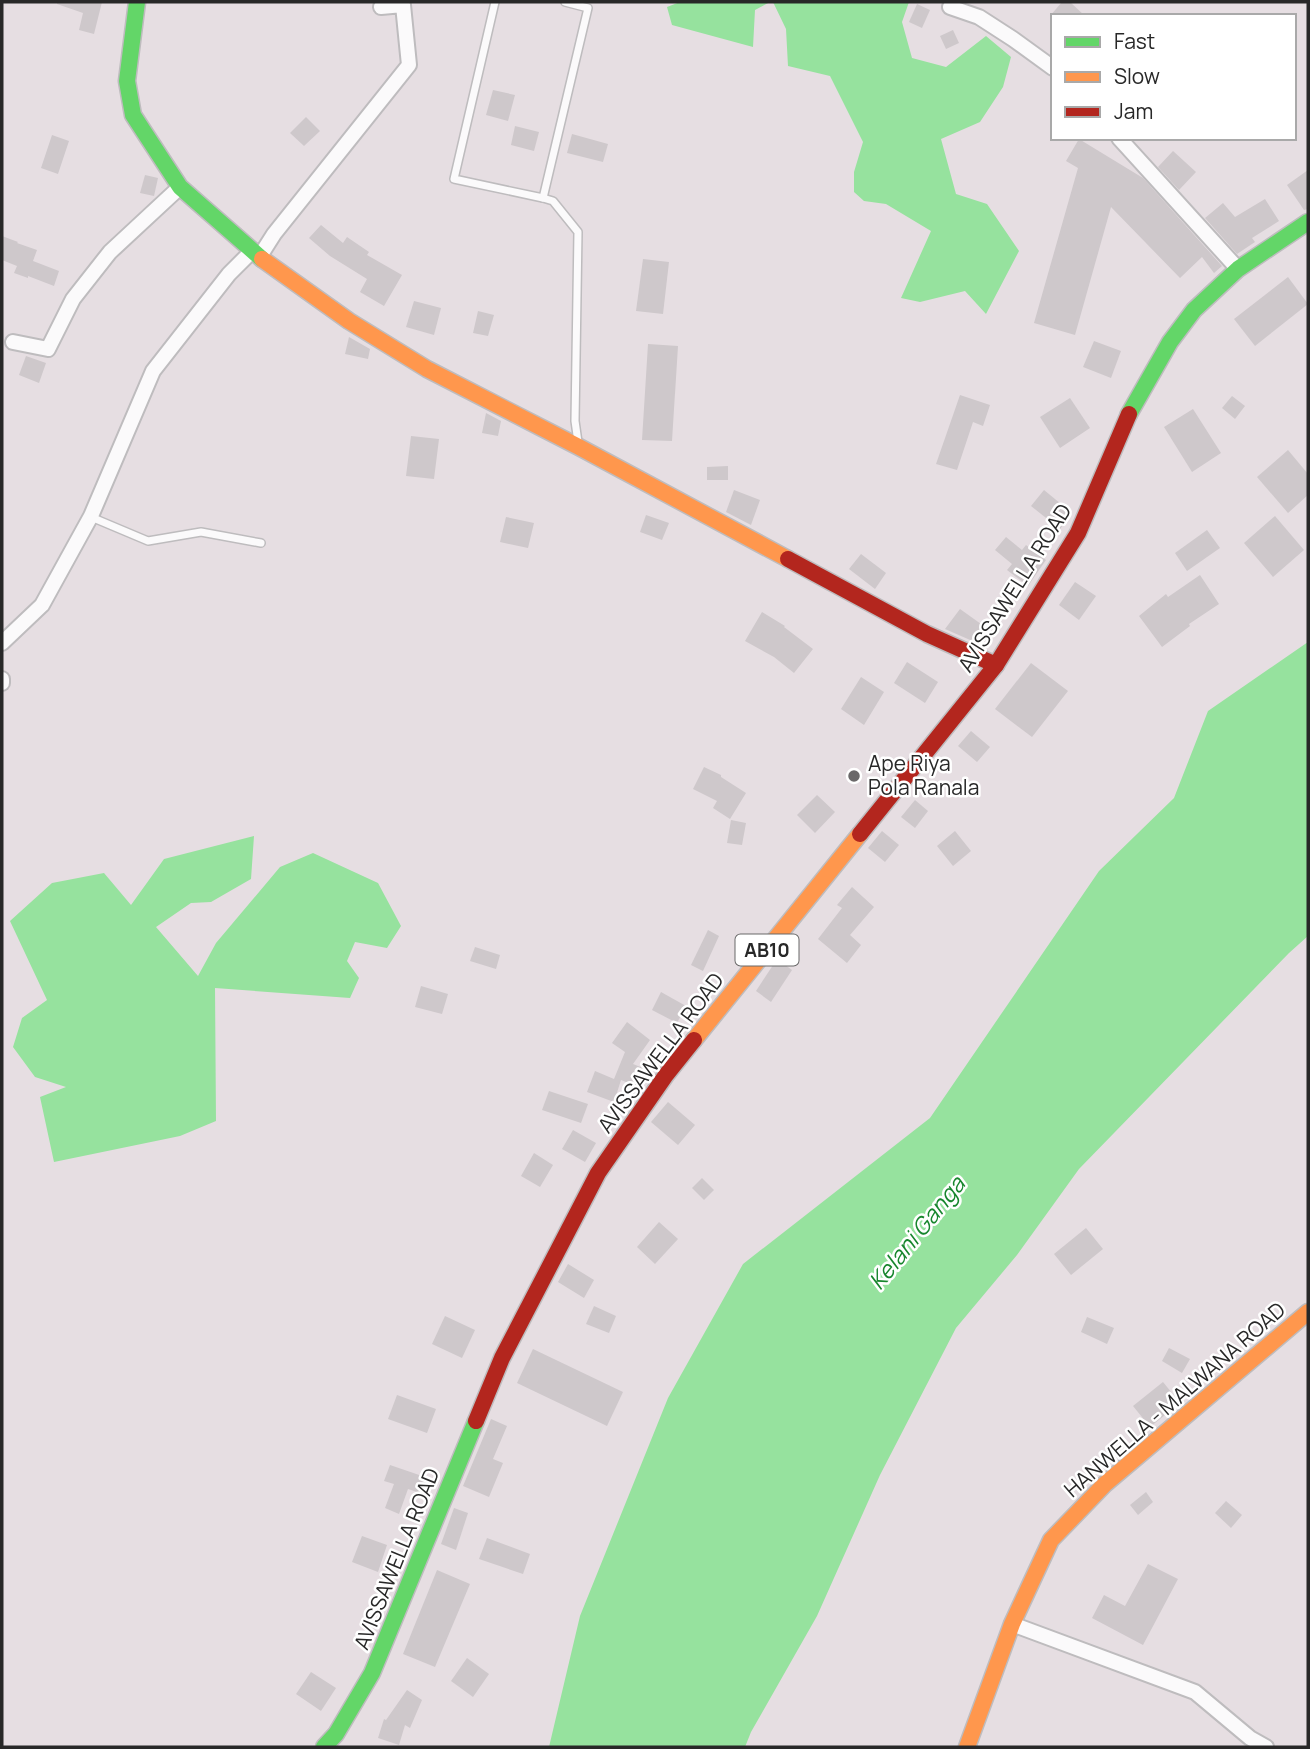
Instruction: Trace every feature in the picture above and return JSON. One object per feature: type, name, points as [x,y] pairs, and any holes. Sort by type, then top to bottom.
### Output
[{"type":"main road","points":[[136,2],[127,81],[133,115],[180,187],[256,254],[349,321],[428,369],[926,634],[996,665]]},
{"type":"main road","name":"AVISSAWELLA ROAD","points":[[324,1747],[336,1734],[372,1673],[502,1358],[598,1173],[666,1075],[996,665],[1078,533],[1130,412],[1170,342],[1194,310],[1238,269],[1308,222]]},
{"type":"main road","name":"HANWELLA - MALWANA ROAD","points":[[967,1747],[1012,1624],[1051,1540],[1105,1484],[1308,1312]]},
{"type":"street","points":[[2,643],[41,605],[91,516],[153,371],[229,274],[256,254],[274,234],[409,65],[403,5],[381,6]]},
{"type":"street","points":[[950,7],[979,17],[1051,67]]},
{"type":"street","points":[[1121,140],[1238,269]]},
{"type":"street","points":[[13,342],[48,348],[74,299],[110,252],[180,187]]},
{"type":"street","points":[[1012,1624],[1195,1692],[1266,1747]]},
{"type":"lane","points":[[495,2],[454,179],[553,201],[578,232],[575,421],[579,447]]},
{"type":"lane","points":[[543,198],[588,8],[565,2]]},
{"type":"lane","points":[[91,516],[148,541],[201,532],[261,544]]},
{"type":"water","points":[[680,2],[770,2],[755,10],[753,47],[672,25],[667,7]]},
{"type":"water","points":[[773,2],[909,2],[902,22],[912,58],[946,67],[986,36],[1011,57],[1003,87],[980,122],[941,139],[956,194],[987,204],[1019,251],[986,314],[965,291],[920,302],[901,298],[931,231],[886,204],[864,201],[854,192],[854,172],[863,142],[830,76],[788,66],[786,29]]},
{"type":"water","name":"Kelani Ganga","points":[[1308,642],[1308,936],[1079,1169],[1017,1255],[956,1328],[880,1475],[817,1616],[745,1747],[549,1747],[580,1616],[668,1398],[743,1264],[930,1118],[1099,871],[1174,798],[1208,711]]},
{"type":"water","points":[[254,836],[251,879],[211,902],[191,903],[156,927],[198,976],[216,943],[280,867],[313,853],[378,883],[401,926],[387,948],[355,942],[347,961],[359,978],[350,998],[215,988],[216,1121],[180,1136],[54,1162],[40,1097],[66,1087],[35,1077],[13,1047],[22,1018],[47,1000],[10,921],[52,883],[104,873],[131,905],[164,859]]},
{"type":"building","points":[[57,2],[102,2],[94,34],[79,30],[83,13]]},
{"type":"building","points":[[1062,2],[1070,2],[1083,14],[1052,14]]},
{"type":"building","points":[[917,4],[930,10],[922,28],[909,22]]},
{"type":"building","points":[[953,30],[959,43],[946,49],[940,36]]},
{"type":"building","points":[[493,90],[515,95],[508,121],[486,115]]},
{"type":"building","points":[[306,117],[320,131],[304,146],[290,133]]},
{"type":"building","points":[[515,126],[539,132],[534,151],[511,145]]},
{"type":"building","points":[[572,134],[608,144],[603,162],[567,153]]},
{"type":"building","points":[[52,135],[69,141],[58,174],[41,168]]},
{"type":"building","points":[[1081,140],[1143,178],[1222,266],[1214,273],[1202,257],[1180,278],[1111,207],[1075,335],[1034,323],[1078,168],[1066,161]]},
{"type":"building","points":[[1173,151],[1196,172],[1179,190],[1158,167]]},
{"type":"building","points":[[1308,170],[1308,209],[1304,210],[1287,185]]},
{"type":"building","points":[[145,175],[158,178],[154,196],[140,193]]},
{"type":"building","points":[[1265,199],[1279,221],[1252,238],[1255,242],[1237,254],[1205,218],[1223,203],[1235,217]]},
{"type":"building","points":[[321,225],[343,243],[347,237],[369,252],[367,255],[402,275],[384,306],[360,292],[367,279],[330,256],[309,238]]},
{"type":"building","points":[[2,236],[37,250],[33,261],[59,271],[54,286],[14,273],[17,266],[2,260]]},
{"type":"building","points":[[643,259],[669,262],[663,314],[636,311]]},
{"type":"building","points":[[1288,277],[1308,304],[1255,346],[1234,319]]},
{"type":"building","points":[[414,301],[441,308],[434,335],[406,327]]},
{"type":"building","points":[[478,311],[494,315],[488,336],[473,333]]},
{"type":"building","points":[[349,337],[370,349],[368,359],[345,354]]},
{"type":"building","points":[[1094,341],[1121,351],[1111,378],[1083,367]]},
{"type":"building","points":[[648,344],[678,346],[672,441],[642,440]]},
{"type":"building","points":[[26,356],[46,363],[39,383],[19,375]]},
{"type":"building","points":[[960,395],[990,405],[983,426],[973,422],[957,470],[936,464]]},
{"type":"building","points":[[1232,396],[1245,406],[1235,419],[1222,408]]},
{"type":"building","points":[[1070,398],[1090,428],[1060,448],[1040,417]]},
{"type":"building","points":[[1193,409],[1221,453],[1192,472],[1164,427]]},
{"type":"building","points":[[486,413],[501,421],[498,436],[482,433]]},
{"type":"building","points":[[411,436],[439,439],[434,479],[406,476]]},
{"type":"building","points":[[1288,450],[1308,474],[1308,495],[1288,513],[1257,477]]},
{"type":"building","points":[[728,466],[728,480],[707,480],[707,467]]},
{"type":"building","points":[[734,490],[760,500],[751,525],[726,512]]},
{"type":"building","points":[[1044,490],[1072,513],[1060,529],[1031,506]]},
{"type":"building","points":[[646,515],[669,523],[662,540],[640,532]]},
{"type":"building","points":[[1275,516],[1304,550],[1273,577],[1244,543]]},
{"type":"building","points":[[506,517],[534,523],[528,548],[500,542]]},
{"type":"building","points":[[1207,530],[1220,548],[1187,571],[1175,553]]},
{"type":"building","points":[[1006,537],[1022,550],[1026,545],[1046,560],[1028,586],[1007,570],[1012,564],[995,550]]},
{"type":"building","points":[[861,554],[886,573],[875,589],[849,569]]},
{"type":"building","points":[[1200,575],[1219,604],[1189,624],[1190,626],[1162,647],[1139,616],[1166,594],[1168,597]]},
{"type":"building","points":[[1075,582],[1096,596],[1079,620],[1059,605]]},
{"type":"building","points":[[960,609],[988,629],[977,643],[945,629]]},
{"type":"building","points":[[762,612],[785,626],[813,649],[794,673],[774,657],[745,641]]},
{"type":"building","points":[[907,662],[938,682],[925,703],[894,683]]},
{"type":"building","points":[[1031,663],[1068,691],[1032,737],[995,709]]},
{"type":"building","points":[[861,677],[884,692],[864,725],[841,709]]},
{"type":"building","points":[[971,731],[990,747],[977,762],[958,746]]},
{"type":"building","points":[[704,767],[721,775],[746,793],[730,819],[713,808],[717,801],[693,789]]},
{"type":"building","points":[[817,795],[835,812],[815,833],[797,815]]},
{"type":"building","points":[[915,800],[928,811],[915,828],[901,817]]},
{"type":"building","points":[[731,820],[746,823],[742,845],[727,843]]},
{"type":"building","points":[[882,831],[899,845],[885,862],[868,848]]},
{"type":"building","points":[[955,831],[971,851],[953,866],[937,846]]},
{"type":"building","points":[[852,887],[874,907],[850,935],[861,945],[847,963],[818,939],[842,908],[837,905]]},
{"type":"building","points":[[708,930],[719,936],[703,971],[691,965]]},
{"type":"building","points":[[475,947],[500,955],[496,969],[470,961]]},
{"type":"building","points":[[777,959],[792,970],[771,1002],[756,991]]},
{"type":"building","points":[[421,986],[448,994],[442,1014],[415,1007]]},
{"type":"building","points":[[661,992],[686,1006],[677,1023],[652,1010]]},
{"type":"building","points":[[627,1022],[650,1040],[633,1064],[643,1068],[636,1086],[621,1080],[614,1102],[587,1092],[595,1071],[614,1079],[625,1052],[612,1043]]},
{"type":"building","points":[[549,1091],[588,1104],[581,1123],[542,1110]]},
{"type":"building","points":[[668,1102],[695,1125],[678,1145],[651,1122]]},
{"type":"building","points":[[573,1130],[596,1143],[585,1162],[562,1149]]},
{"type":"building","points":[[534,1153],[553,1165],[540,1187],[521,1176]]},
{"type":"building","points":[[702,1178],[714,1190],[704,1200],[692,1188]]},
{"type":"building","points":[[659,1222],[678,1239],[655,1264],[637,1247]]},
{"type":"building","points":[[1086,1228],[1103,1249],[1071,1275],[1054,1254]]},
{"type":"building","points":[[568,1264],[594,1280],[584,1298],[558,1282]]},
{"type":"building","points":[[594,1306],[616,1316],[609,1333],[586,1324]]},
{"type":"building","points":[[445,1316],[475,1330],[462,1358],[432,1344]]},
{"type":"building","points":[[1087,1317],[1114,1328],[1107,1344],[1081,1332]]},
{"type":"building","points":[[1169,1348],[1190,1359],[1182,1373],[1162,1361]]},
{"type":"building","points":[[533,1349],[623,1392],[607,1426],[517,1383]]},
{"type":"building","points":[[1163,1382],[1180,1403],[1150,1427],[1133,1406]]},
{"type":"building","points":[[397,1395],[436,1409],[427,1433],[388,1419]]},
{"type":"building","points":[[491,1419],[507,1426],[493,1459],[503,1463],[489,1497],[463,1486]]},
{"type":"building","points":[[390,1465],[428,1478],[423,1494],[408,1489],[399,1514],[385,1508],[394,1484],[384,1481]]},
{"type":"building","points":[[1146,1492],[1153,1502],[1138,1515],[1130,1505]]},
{"type":"building","points":[[1226,1501],[1242,1515],[1231,1528],[1215,1513]]},
{"type":"building","points":[[454,1508],[468,1513],[456,1550],[441,1544]]},
{"type":"building","points":[[362,1536],[387,1545],[378,1572],[352,1562]]},
{"type":"building","points":[[487,1538],[530,1554],[523,1574],[479,1559]]},
{"type":"building","points":[[1148,1564],[1178,1579],[1143,1645],[1092,1618],[1104,1595],[1125,1606]]},
{"type":"building","points":[[437,1570],[470,1584],[435,1667],[403,1654]]},
{"type":"building","points":[[467,1658],[489,1674],[473,1697],[451,1681]]},
{"type":"building","points":[[311,1672],[336,1688],[321,1711],[296,1694]]},
{"type":"building","points":[[407,1690],[422,1700],[410,1728],[405,1725],[399,1745],[378,1738],[384,1719],[386,1720]]},
{"type":"traffic: fast","points":[[137,2],[127,81],[133,115],[180,187],[262,259]]},
{"type":"traffic: fast","points":[[1129,414],[1170,342],[1194,310],[1238,269],[1308,222]]},
{"type":"traffic: fast","points":[[324,1747],[336,1734],[372,1673],[476,1421]]},
{"type":"traffic: slow","points":[[262,259],[349,321],[427,369],[788,559]]},
{"type":"traffic: slow","points":[[694,1040],[860,834]]},
{"type":"traffic: slow","points":[[967,1747],[1012,1624],[1051,1540],[1105,1484],[1308,1312]]},
{"type":"traffic: jam","points":[[860,834],[996,665],[1078,533],[1129,414]]},
{"type":"traffic: jam","points":[[788,559],[927,634],[996,665]]},
{"type":"traffic: jam","points":[[476,1421],[502,1358],[598,1173],[666,1075],[694,1040]]},
{"type":"place","name":"Ape Riya Pola Ranala","points":[[854,776]]}]
